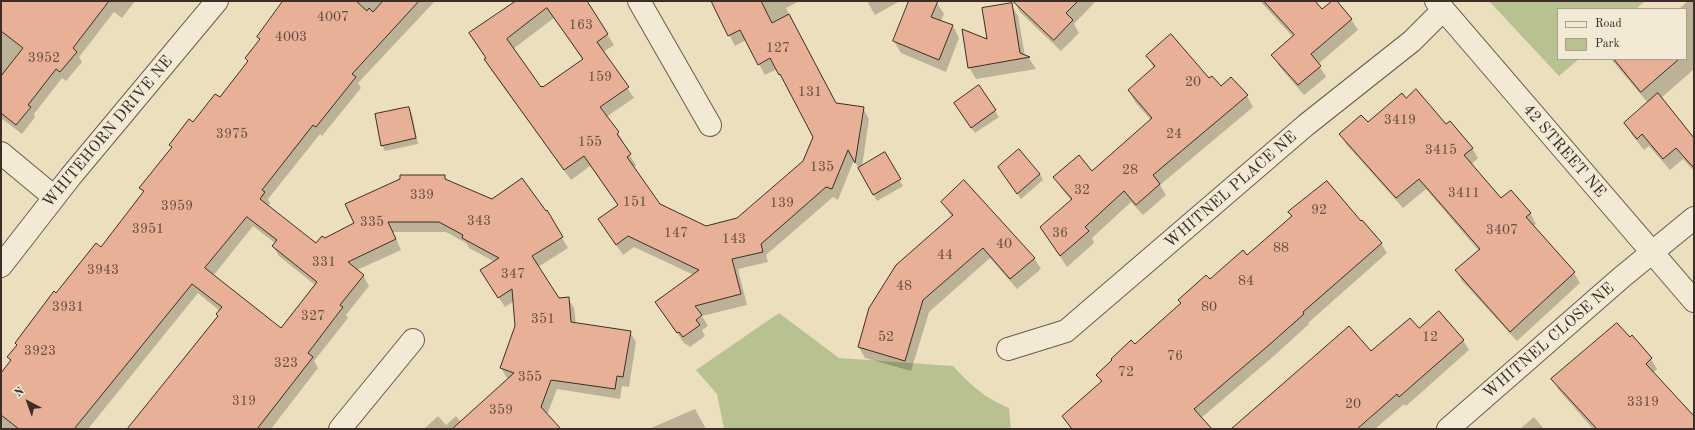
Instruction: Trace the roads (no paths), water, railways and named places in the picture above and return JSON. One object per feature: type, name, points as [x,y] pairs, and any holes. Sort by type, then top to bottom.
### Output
[{"type":"street","name":"WHITEHORN DRIVE NE","points":[[1,266],[54,197],[217,1]]},
{"type":"street","points":[[639,1],[710,125]]},
{"type":"street","name":"42 STREET NE","points":[[1439,5],[1694,301]]},
{"type":"street","name":"WHITNEL PLACE NE","points":[[1008,349],[1066,331],[1306,125],[1412,41],[1439,5]]},
{"type":"street","points":[[1,153],[27,173],[54,197]]},
{"type":"street","name":"WHITNEL CLOSE NE","points":[[1448,429],[1622,277],[1652,254],[1694,218]]},
{"type":"street","points":[[340,429],[413,340]]}]
